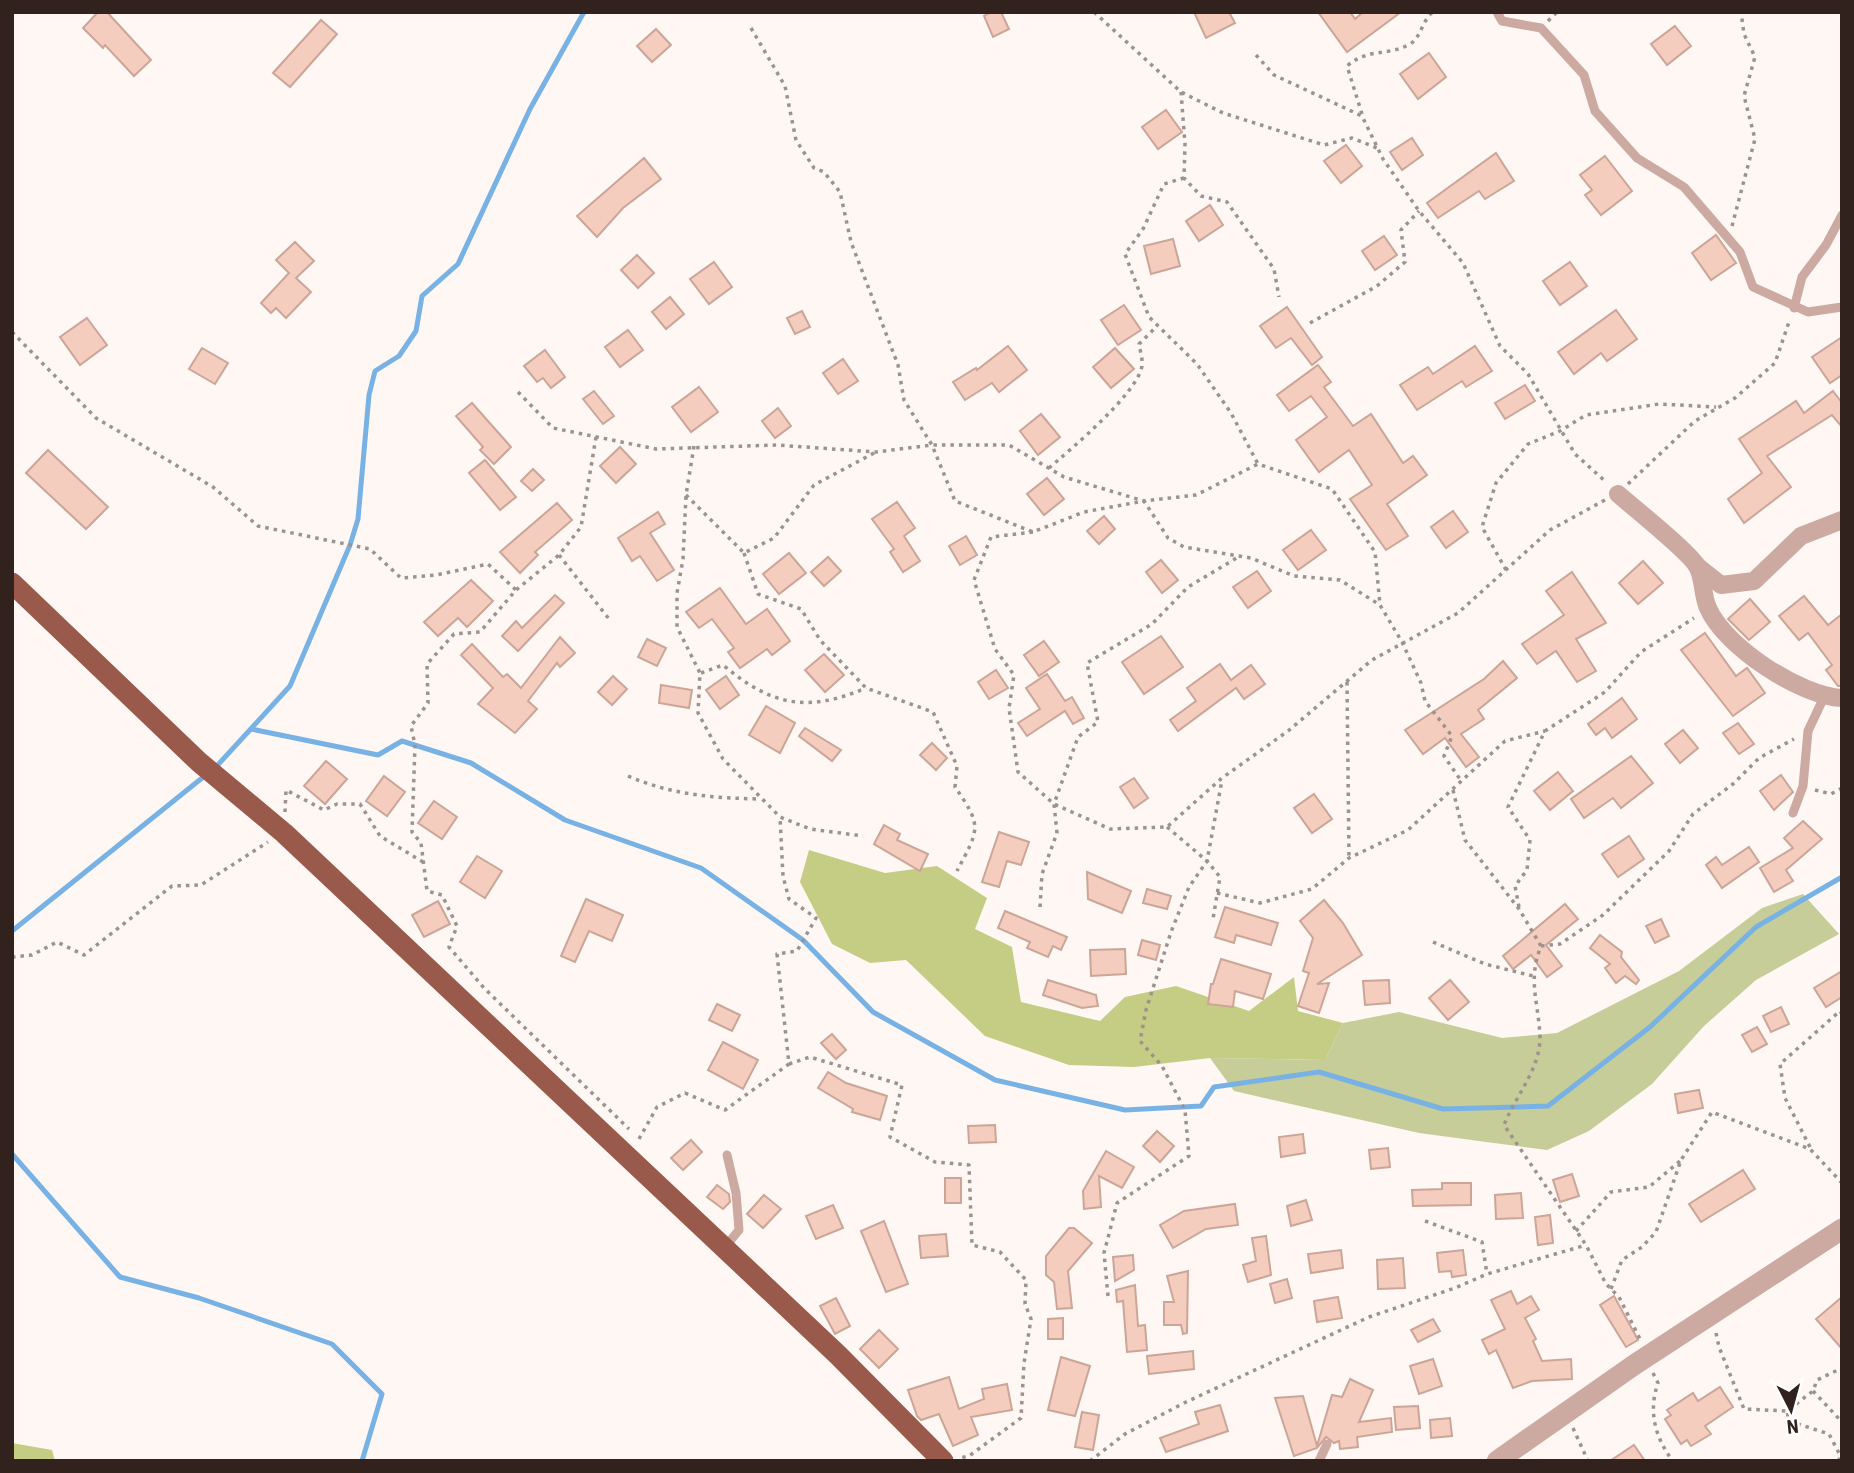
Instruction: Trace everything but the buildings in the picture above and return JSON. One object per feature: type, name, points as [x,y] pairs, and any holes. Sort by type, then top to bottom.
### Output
[{"type":"highway","points":[[12,583],[199,762],[284,832],[838,1355],[943,1461]]},
{"type":"street","points":[[1618,494],[1721,585],[1754,581],[1801,536],[1842,520]]},
{"type":"street","points":[[1697,566],[1708,609],[1738,646],[1776,673],[1833,697]]},
{"type":"street","points":[[1497,1461],[1640,1362],[1842,1229]]},
{"type":"lane","points":[[1496,12],[1502,21],[1541,28],[1584,75],[1595,111],[1637,159],[1684,187],[1740,252],[1753,287],[1794,308],[1808,312],[1842,307]]},
{"type":"lane","points":[[1794,308],[1802,277],[1826,245],[1842,215]]},
{"type":"lane","points":[[1793,813],[1803,786],[1808,732],[1833,697]]},
{"type":"lane","points":[[723,1249],[739,1230],[736,1193],[727,1155]]},
{"type":"lane","points":[[1319,1461],[1326,1444]]},
{"type":"path","points":[[1094,12],[1181,92],[1223,113],[1324,145],[1352,138],[1378,149]]},
{"type":"path","points":[[1433,12],[1413,43],[1386,52],[1362,54],[1347,66],[1362,116],[1378,149],[1419,211],[1463,262],[1500,346],[1528,374],[1575,454],[1618,494]]},
{"type":"path","points":[[1729,239],[1755,139],[1744,96],[1755,57],[1744,34],[1741,12]]},
{"type":"path","points":[[751,28],[785,86],[796,140],[814,168],[824,172],[840,192],[851,242],[898,365],[904,400],[933,444],[955,501],[1033,532]]},
{"type":"path","points":[[1256,55],[1274,75],[1362,116]]},
{"type":"path","points":[[1181,92],[1185,144],[1184,178],[1201,196],[1227,202],[1274,269],[1279,297]]},
{"type":"path","points":[[1184,178],[1164,184],[1143,229],[1125,254],[1149,317],[1197,364],[1231,413],[1258,464],[1332,489],[1375,552],[1380,605],[1402,642],[1425,701],[1452,736],[1444,756],[1462,782]]},
{"type":"path","points":[[1310,323],[1377,286],[1405,262],[1401,230],[1419,211]]},
{"type":"path","points":[[1258,464],[1196,495],[1084,512],[1033,532],[991,537],[974,580],[995,649],[1014,675],[1009,708],[1018,772],[1054,804],[1110,829],[1167,827],[1222,778],[1287,731],[1372,660],[1458,613],[1550,530],[1618,494],[1695,421],[1718,408],[1774,363],[1794,308]]},
{"type":"path","points":[[1049,468],[1090,433],[1128,390],[1142,366],[1139,344],[1157,326]]},
{"type":"path","points":[[12,332],[96,418],[213,487],[258,526],[370,550],[401,578],[436,575],[488,564],[516,590]]},
{"type":"path","points":[[518,392],[553,428],[656,449],[777,445],[876,452],[933,444],[1009,445],[1064,477],[1144,501],[1168,538],[1184,547],[1240,556],[1294,576],[1340,580],[1380,605]]},
{"type":"path","points":[[1507,571],[1482,527],[1496,482],[1528,444],[1560,431],[1586,415],[1659,404],[1718,408]]},
{"type":"path","points":[[596,437],[582,527],[559,555],[516,590],[480,632],[454,634],[427,664],[428,703],[411,726],[415,745],[412,832],[421,843],[427,891],[443,895],[457,926],[449,947],[493,996],[638,1138]]},
{"type":"path","points":[[694,446],[686,495],[677,593],[677,627],[700,673],[698,713],[723,760],[780,817],[810,829],[863,836]]},
{"type":"path","points":[[744,553],[774,538],[814,485],[876,452]]},
{"type":"path","points":[[686,495],[744,553],[758,594],[801,609],[820,640],[866,688],[933,712],[957,766],[954,787],[974,815],[975,836],[957,871]]},
{"type":"path","points":[[559,555],[608,619]]},
{"type":"path","points":[[1040,906],[1042,874],[1057,833],[1054,804],[1078,737],[1098,722],[1087,663],[1152,624],[1188,587],[1240,556]]},
{"type":"path","points":[[1217,893],[1260,904],[1312,889],[1349,858],[1408,830],[1505,741],[1545,731],[1605,692],[1641,652],[1708,609]]},
{"type":"path","points":[[700,673],[723,665],[745,683],[795,704],[834,701],[866,688]]},
{"type":"path","points":[[1346,681],[1349,858]]},
{"type":"path","points":[[1519,909],[1515,886],[1527,870],[1530,839],[1508,807],[1545,731]]},
{"type":"path","points":[[1541,946],[1560,944],[1603,915],[1669,851],[1693,814],[1733,784],[1759,758],[1808,732]]},
{"type":"path","points":[[628,776],[656,788],[706,798],[760,799]]},
{"type":"path","points":[[1108,1296],[1104,1253],[1116,1203],[1189,1156],[1185,1110],[1162,1066],[1140,1041],[1146,1010],[1171,932],[1189,887],[1207,861],[1222,778]]},
{"type":"path","points":[[1803,786],[1831,794],[1842,788]]},
{"type":"path","points":[[12,957],[32,955],[57,942],[84,955],[172,886],[201,884],[284,832],[286,790],[324,810],[337,804],[360,804],[380,836],[423,862]]},
{"type":"path","points":[[1453,790],[1465,840],[1519,909],[1541,946]]},
{"type":"path","points":[[777,954],[797,951],[816,918],[789,899],[783,876],[780,817]]},
{"type":"path","points":[[1167,827],[1207,861],[1220,877],[1213,919]]},
{"type":"path","points":[[1433,942],[1485,964],[1533,976]]},
{"type":"path","points":[[1541,946],[1533,965],[1540,1041],[1523,1091],[1510,1108],[1504,1125],[1586,1245],[1611,1289],[1619,1297],[1641,1340],[1640,1362],[1658,1383],[1651,1402],[1659,1441],[1673,1461]]},
{"type":"path","points":[[1842,1014],[1840,1011],[1780,1064],[1785,1098],[1810,1149],[1842,1183]]},
{"type":"path","points":[[789,1064],[810,1057],[902,1084],[890,1137],[935,1162],[969,1165],[972,1245],[1000,1252],[1026,1280],[1024,1304],[1031,1319],[1024,1363],[1021,1418],[969,1456],[951,1461]]},
{"type":"path","points":[[1611,1289],[1622,1260],[1642,1247],[1656,1233],[1681,1160],[1712,1112],[1810,1149]]},
{"type":"path","points":[[1576,1231],[1611,1192],[1649,1187],[1681,1160]]},
{"type":"path","points":[[1425,1221],[1482,1242],[1487,1274]]},
{"type":"path","points":[[1090,1461],[1125,1434],[1184,1402],[1369,1317],[1455,1288],[1487,1274],[1586,1245]]},
{"type":"path","points":[[1713,1313],[1719,1347],[1744,1409],[1787,1411],[1813,1391],[1817,1380],[1842,1368]]},
{"type":"path","points":[[1813,1391],[1842,1422]]},
{"type":"path","points":[[1787,1411],[1789,1421],[1829,1434],[1840,1455],[1839,1461]]},
{"type":"path","points":[[1567,1413],[1588,1461]]},
{"type":"green space","points":[[809,850],[885,873],[937,866],[987,898],[975,929],[1012,947],[1021,1002],[1100,1021],[1125,997],[1176,986],[1249,1011],[1294,977],[1298,1011],[1343,1023],[1325,1060],[1210,1058],[1134,1067],[1069,1065],[985,1036],[906,960],[870,963],[832,944],[800,882]]},
{"type":"green space","points":[[1803,894],[1839,934],[1756,980],[1704,1026],[1652,1084],[1589,1131],[1547,1150],[1419,1133],[1234,1091],[1210,1058],[1325,1060],[1343,1023],[1399,1012],[1502,1038],[1557,1033],[1679,971],[1762,908]]},
{"type":"green space","points":[[12,1443],[52,1450],[55,1461],[12,1461]]},
{"type":"waterway","points":[[215,768],[290,686],[350,545],[358,519],[369,395],[375,371],[399,356],[416,331],[422,296],[458,264],[530,109],[584,12]]},
{"type":"waterway","points":[[251,729],[378,755],[402,741],[471,763],[565,820],[701,868],[803,940],[873,1012],[995,1080],[1125,1110],[1201,1106],[1214,1087],[1319,1072],[1443,1109],[1548,1106],[1650,1027],[1756,927],[1842,877]]},
{"type":"waterway","points":[[12,931],[207,774]]},
{"type":"waterway","points":[[12,1154],[120,1277],[199,1298],[332,1344],[382,1394],[362,1461]]}]
